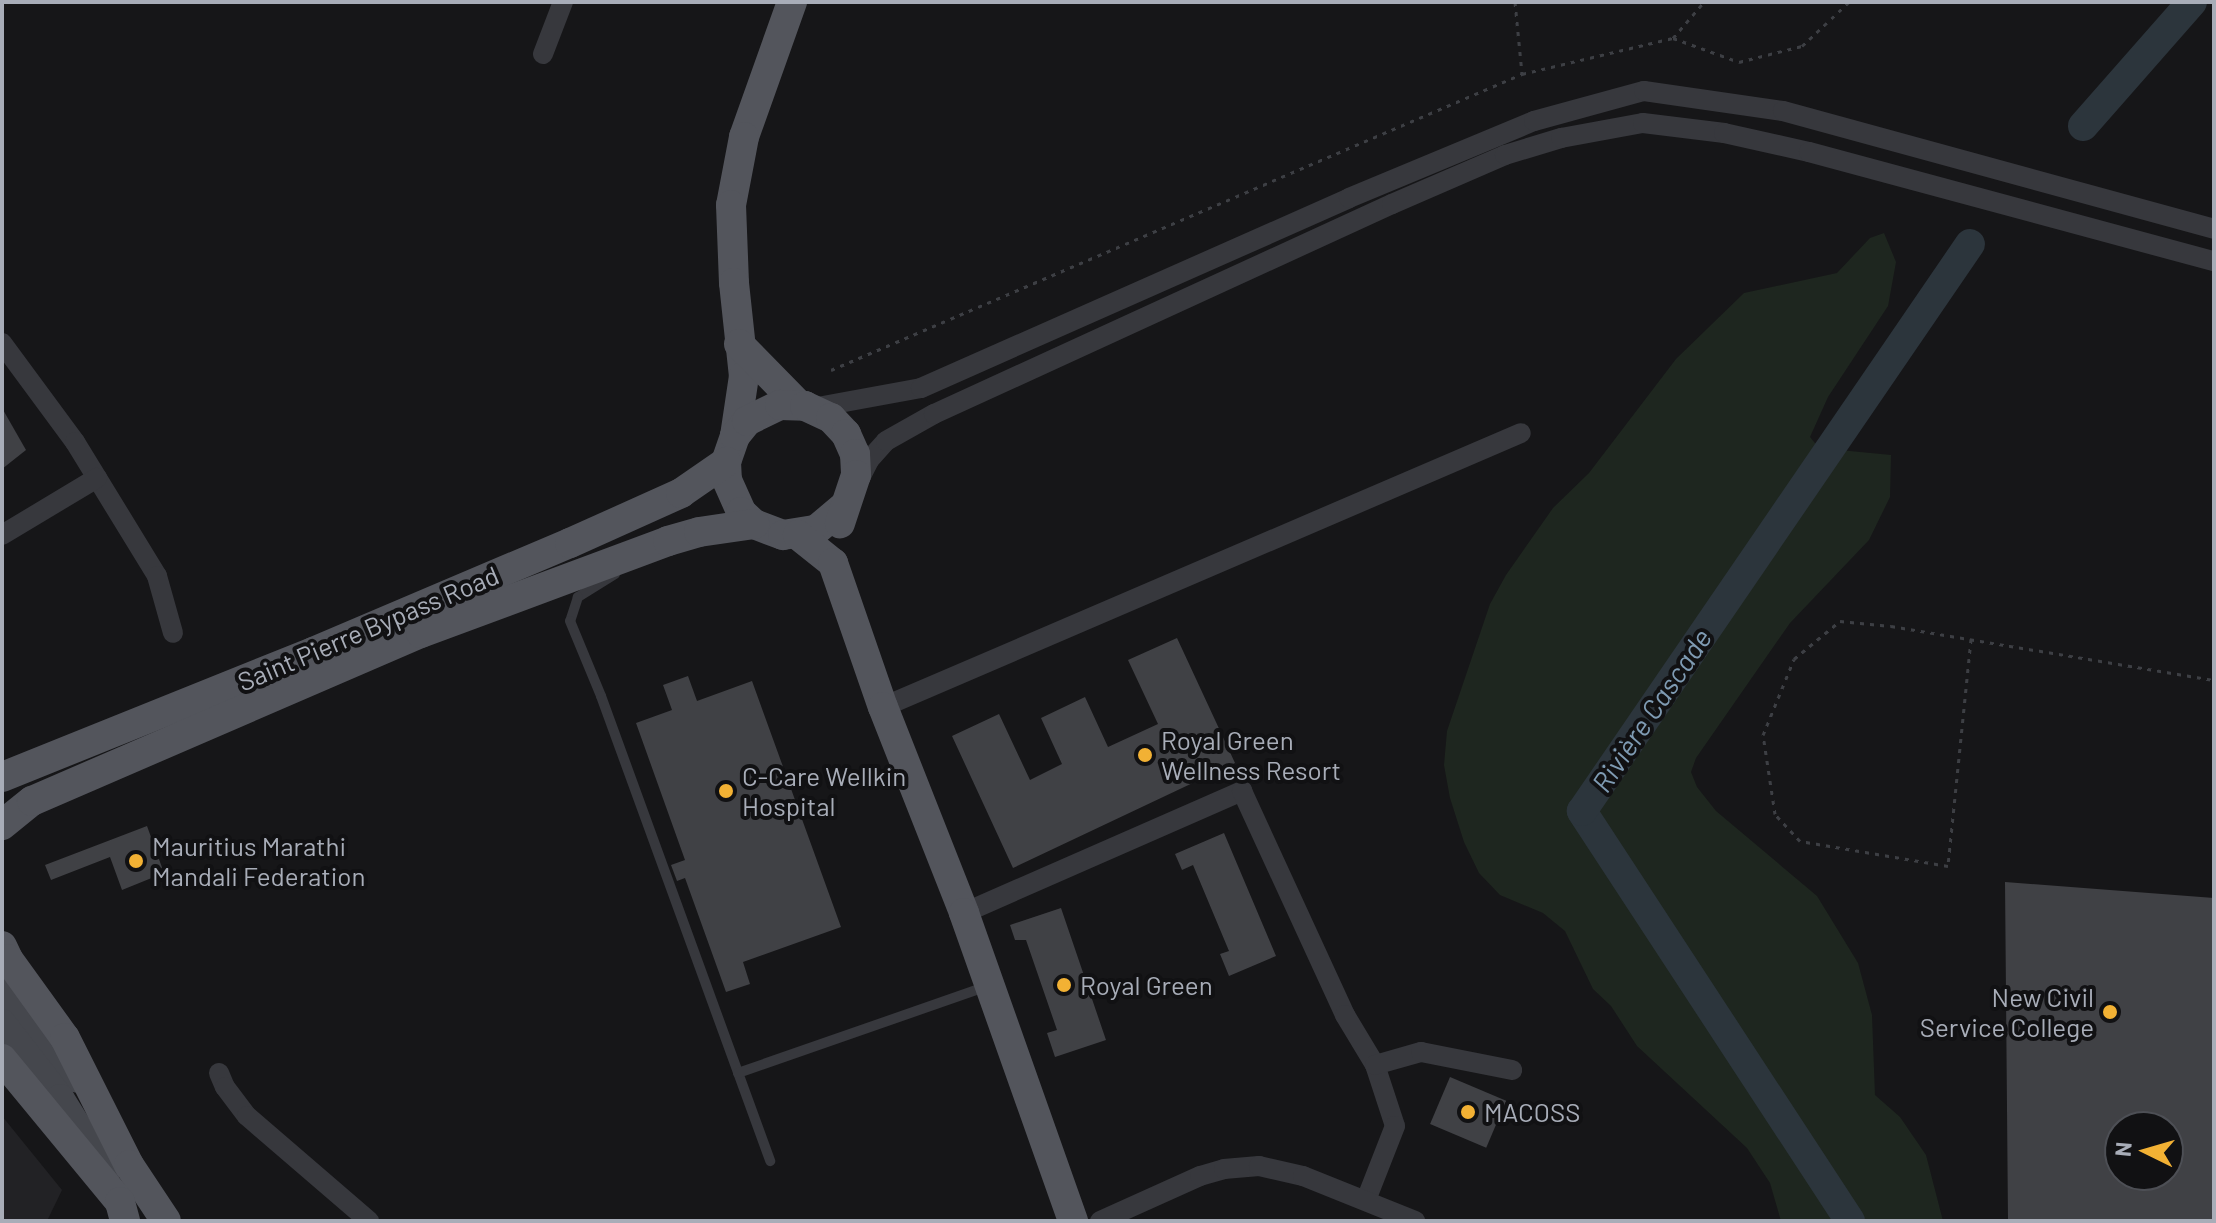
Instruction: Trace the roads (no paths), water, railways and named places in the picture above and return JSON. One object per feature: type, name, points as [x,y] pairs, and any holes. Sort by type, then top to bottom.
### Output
[{"type":"main road","points":[[792,2],[744,137],[731,205],[743,390],[731,449],[732,497],[754,524],[783,535],[816,530],[848,502]]},
{"type":"main road","points":[[739,344],[805,406],[831,418],[846,434],[855,454],[856,475],[833,563]]},
{"type":"main road","points":[[731,449],[762,411],[805,406]]},
{"type":"main road","name":"Saint Pierre Bypass Road","points":[[2,777],[299,658],[570,543],[681,493],[731,449]]},
{"type":"main road","name":"Saint Pierre Bypass Road","points":[[2,825],[32,801],[421,633],[668,541],[699,532],[754,524]]},
{"type":"main road","points":[[798,535],[833,563],[883,707],[964,913],[1073,1221]]},
{"type":"main road","points":[[2,946],[65,1038],[119,1145]]},
{"type":"main road","points":[[2,986],[85,1089],[166,1221]]},
{"type":"main road","points":[[2,1023],[29,1055],[84,1133],[122,1212]]},
{"type":"main road","points":[[2,1059],[122,1212]]},
{"type":"street","points":[[543,54],[563,2]]},
{"type":"street","points":[[805,406],[921,388],[1349,198],[1534,121],[1644,91],[1783,111],[2214,229]]},
{"type":"street","points":[[848,502],[869,460],[886,441],[934,414],[1505,155],[1561,138],[1643,123],[1724,133],[1809,152],[2214,261]]},
{"type":"street","points":[[2,343],[97,478],[157,576],[173,633]]},
{"type":"street","points":[[883,707],[1521,433]]},
{"type":"street","points":[[2,535],[97,478]]},
{"type":"street","points":[[964,913],[1242,791],[1345,1015],[1375,1065],[1395,1126],[1366,1200]]},
{"type":"street","points":[[1375,1065],[1421,1052],[1512,1070]]},
{"type":"street","points":[[219,1073],[225,1087],[247,1116],[369,1221]]},
{"type":"street","points":[[1100,1221],[1200,1176],[1242,1167],[1277,1169],[1415,1221]]},
{"type":"lane","points":[[668,541],[578,597],[570,621],[770,1161]]},
{"type":"lane","points":[[738,1073],[988,986]]},
{"type":"waterway","name":"Rivière Cascade","points":[[2083,126],[2192,2]]},
{"type":"waterway","name":"Rivière Cascade","points":[[1850,1221],[1582,811],[1970,244]]},
{"type":"place","name":"Royal Green Wellness Resort","points":[[1145,755]]},
{"type":"place","name":"C-Care Wellkin Hospital","points":[[726,791]]},
{"type":"place","name":"Mauritius Marathi Mandali Federation","points":[[136,861]]},
{"type":"place","name":"Royal Green","points":[[1064,985]]},
{"type":"place","name":"New Civil Service College","points":[[2110,1012]]},
{"type":"place","name":"MACOSS","points":[[1468,1112]]}]
